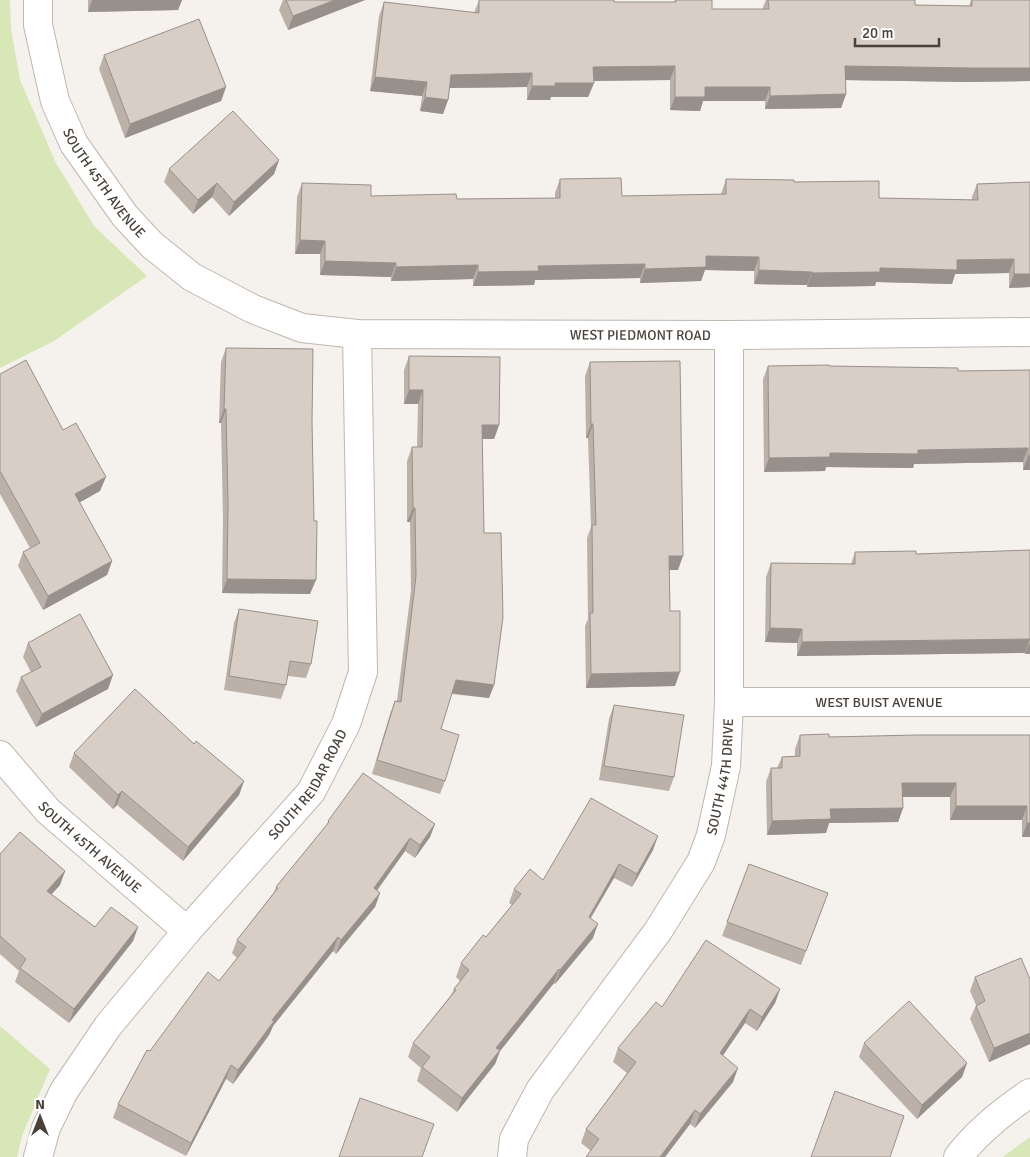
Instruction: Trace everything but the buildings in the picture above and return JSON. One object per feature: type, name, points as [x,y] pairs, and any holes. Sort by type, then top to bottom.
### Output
[{"type":"street","name":"SOUTH 45TH AVENUE","points":[[38,0],[38,25],[55,101],[74,144],[125,216],[152,245],[192,277],[253,309]]},
{"type":"street","name":"WEST PIEDMONT ROAD","points":[[253,309],[302,328],[357,334],[729,335],[1030,332]]},
{"type":"street","name":"SOUTH REIDAR ROAD","points":[[38,1157],[46,1128],[64,1091],[108,1026],[187,932],[311,792],[346,724],[363,672],[357,334]]},
{"type":"street","name":"SOUTH 44TH DRIVE","points":[[512,1157],[514,1139],[540,1090],[658,930],[701,862],[711,835],[726,766],[729,702],[729,335]]},
{"type":"street","name":"WEST BUIST AVENUE","points":[[729,702],[1030,702]]},
{"type":"street","name":"SOUTH 45TH AVENUE","points":[[0,755],[48,811],[187,932]]},
{"type":"street","points":[[958,1157],[971,1141],[1002,1112],[1030,1093]]},
{"type":"green space","points":[[0,0],[10,0],[11,29],[20,80],[56,163],[94,226],[147,276],[54,341],[0,368]]},
{"type":"green space","points":[[0,1026],[50,1069],[22,1136],[17,1157],[0,1157]]},
{"type":"green space","points":[[1030,1137],[1030,1157],[1003,1157],[1004,1156]]}]
